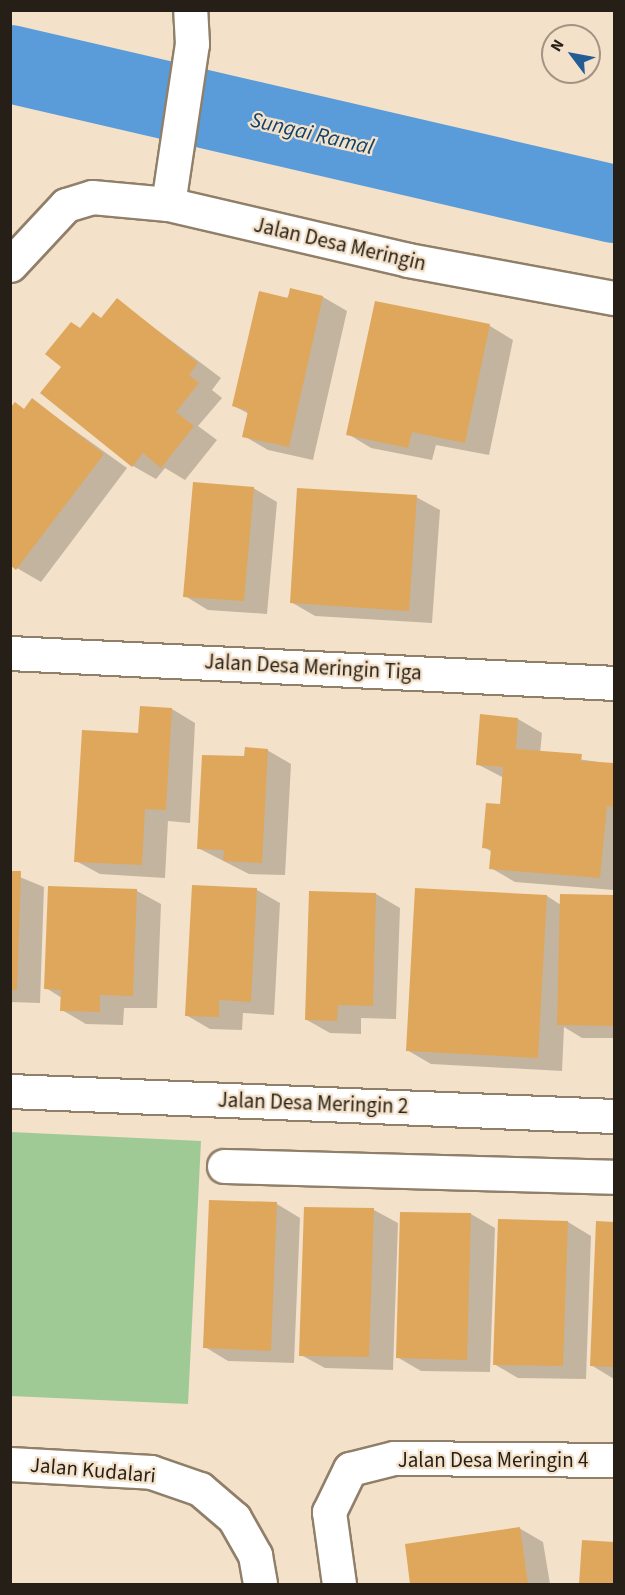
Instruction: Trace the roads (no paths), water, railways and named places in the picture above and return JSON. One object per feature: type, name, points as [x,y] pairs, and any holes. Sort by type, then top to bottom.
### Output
[{"type":"street","points":[[168,204],[192,44],[190,10]]},
{"type":"street","name":"Jalan Desa Meringin","points":[[10,265],[66,205],[92,197],[168,204],[408,260],[615,298]]},
{"type":"street","name":"Jalan Desa Meringin Tiga","points":[[10,653],[615,683]]},
{"type":"street","name":"Jalan Desa Meringin 2","points":[[10,1091],[615,1116]]},
{"type":"street","points":[[224,1166],[615,1177]]},
{"type":"street","name":"Jalan Desa Meringin 4","points":[[339,1584],[329,1512],[350,1469],[394,1458],[615,1460]]},
{"type":"street","name":"Jalan Kudalari","points":[[10,1464],[151,1472],[201,1489],[234,1518],[255,1555],[260,1584]]},
{"type":"waterway","name":"Sungai Ramal","points":[[10,64],[614,204]]}]
